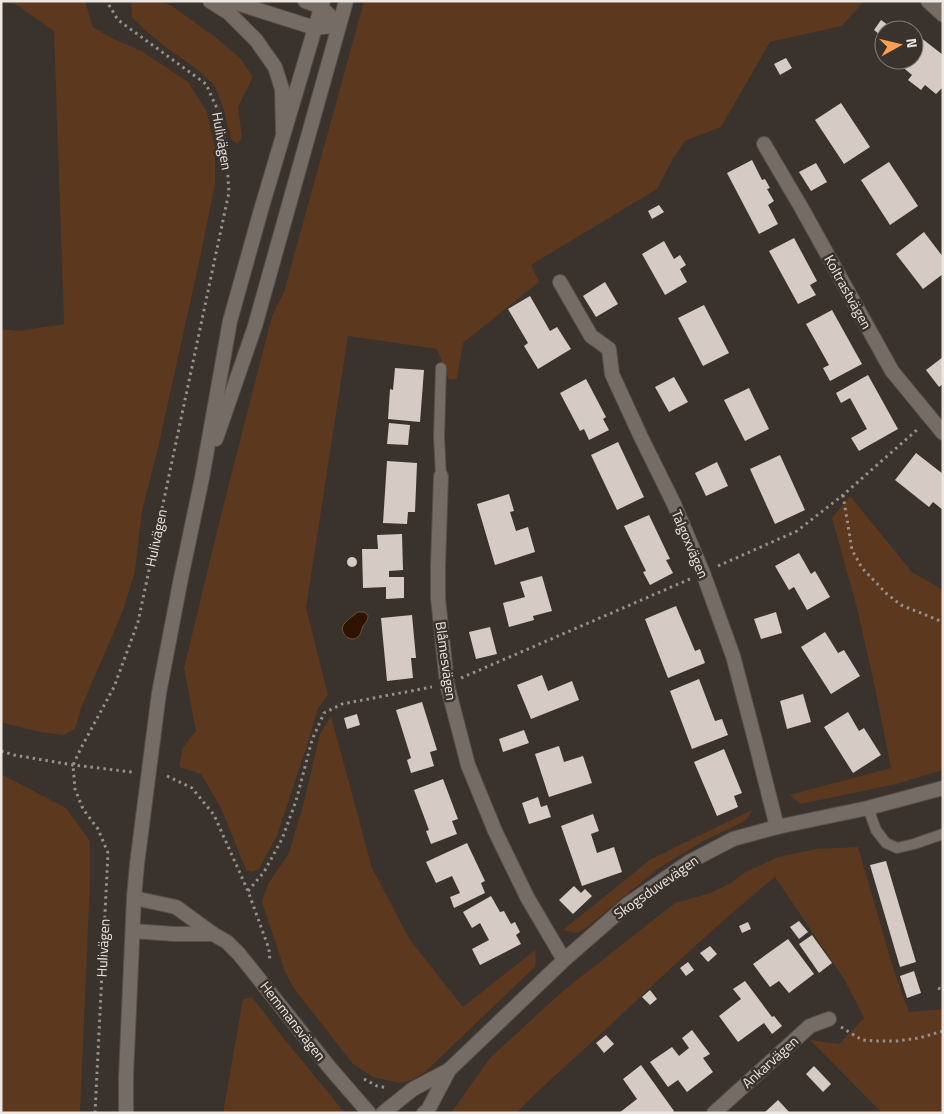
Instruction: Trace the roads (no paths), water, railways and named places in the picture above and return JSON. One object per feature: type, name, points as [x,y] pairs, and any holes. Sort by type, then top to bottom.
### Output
[{"type":"street","points":[[210,1],[228,13],[256,40],[275,67],[282,89],[283,137]]},
{"type":"street","points":[[230,1],[315,28],[339,26]]},
{"type":"street","points":[[304,1],[322,4],[339,26]]},
{"type":"street","name":"Hulivägen","points":[[202,478],[255,326],[346,1]]},
{"type":"street","points":[[928,1],[943,15]]},
{"type":"street","name":"Hulivägen","points":[[126,1113],[134,898],[159,693],[202,478],[230,321],[322,4]]},
{"type":"street","name":"Koltrastvägen","points":[[764,144],[892,371],[943,433]]},
{"type":"street","name":"Talgoxvägen","points":[[560,282],[591,336],[609,349],[612,374],[674,504],[703,573],[733,656],[776,827]]},
{"type":"street","name":"Blåmesvägen","points":[[441,476],[438,598],[447,684],[468,765],[494,831],[527,897],[564,960]]},
{"type":"street","name":"Skogsduvevägen","points":[[383,1113],[413,1089],[449,1070],[564,960],[628,904],[689,862],[733,840],[776,827],[868,808],[943,788]]},
{"type":"street","name":"Hemmansvägen","points":[[134,898],[176,907],[227,942],[239,954],[369,1113]]},
{"type":"street","points":[[133,931],[214,934]]},
{"type":"street","name":"Ankarvägen","points":[[714,1113],[810,1026],[830,1019]]},
{"type":"street","name":"Skogsduvevägen","points":[[424,1113],[428,1110],[449,1070]]},
{"type":"lane","name":"Blåmesvägen","points":[[441,368],[441,476]]},
{"type":"lane","points":[[868,808],[876,830],[886,843],[897,848],[943,834]]}]
